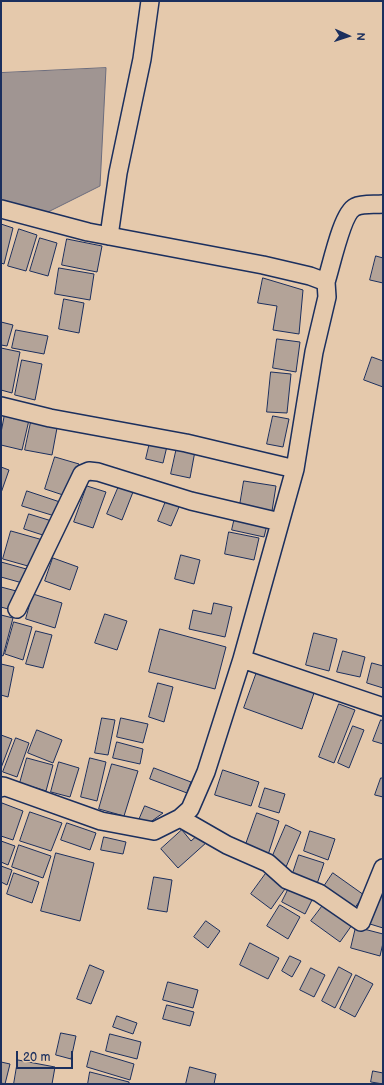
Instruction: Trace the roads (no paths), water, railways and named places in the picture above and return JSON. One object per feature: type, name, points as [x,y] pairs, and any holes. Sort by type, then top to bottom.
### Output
[{"type":"street","points":[[109,236],[118,173],[142,59],[150,1]]},
{"type":"street","points":[[2,787],[101,821],[154,831],[180,818],[190,809],[206,772],[242,659],[295,469],[314,352],[327,297],[326,282],[343,225],[348,213],[354,207],[383,204]]},
{"type":"street","points":[[1,209],[109,236],[263,266],[310,276],[326,282]]},
{"type":"street","points":[[1,408],[186,443],[295,469]]},
{"type":"street","points":[[17,609],[82,474],[89,471],[98,472],[191,501],[280,522]]},
{"type":"street","points":[[242,659],[383,706]]},
{"type":"street","points":[[180,818],[227,845],[268,863],[287,880],[318,893],[361,922],[383,868]]}]
